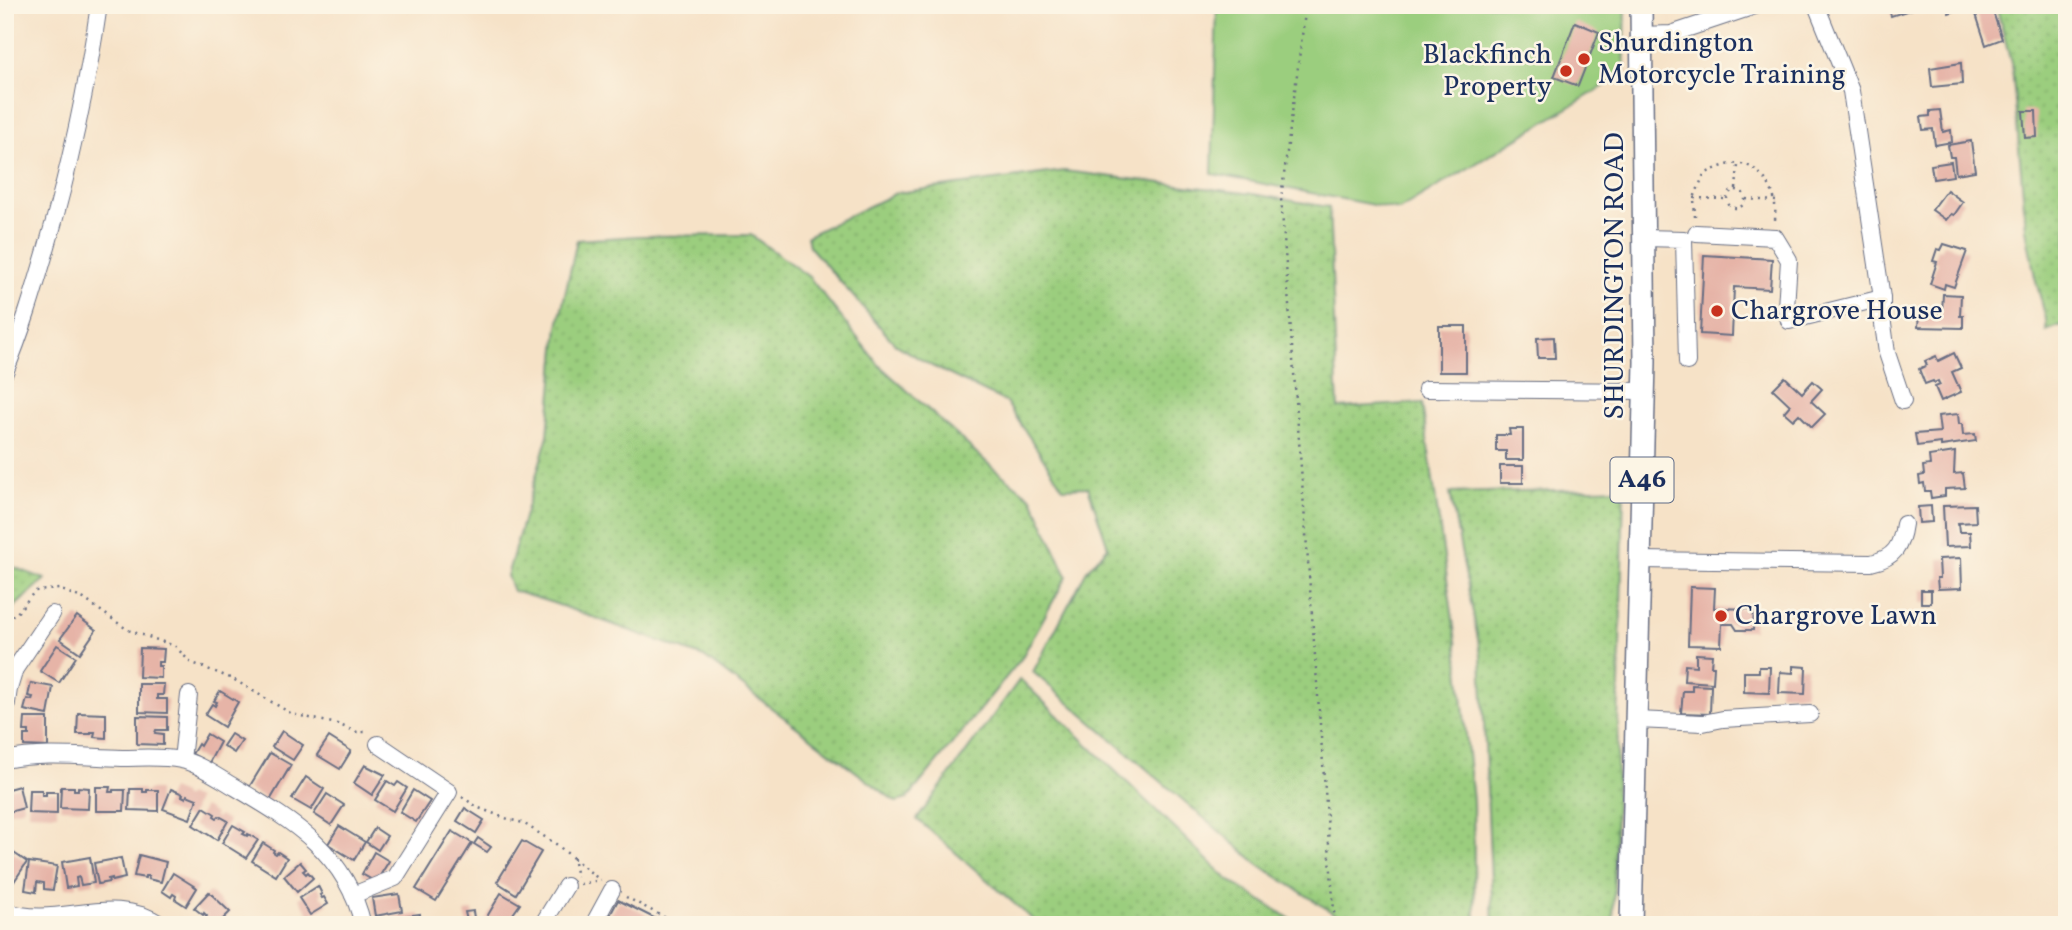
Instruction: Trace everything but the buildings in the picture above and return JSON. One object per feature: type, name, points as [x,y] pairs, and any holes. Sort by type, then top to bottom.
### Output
[{"type":"main road","name":"SHURDINGTON ROAD","points":[[1632,925],[1644,391],[1641,5]]},
{"type":"street","points":[[5,372],[35,287],[66,181],[99,5]]},
{"type":"street","points":[[1641,35],[1671,34],[1758,5]]},
{"type":"street","points":[[1816,5],[1851,91],[1882,298],[1887,353],[1903,401]]},
{"type":"street","points":[[1696,233],[1775,237],[1789,260],[1786,308],[1789,321],[1882,298]]},
{"type":"street","points":[[1644,238],[1685,239],[1687,362]]},
{"type":"street","points":[[1426,389],[1644,391]]},
{"type":"street","points":[[1640,559],[1871,563],[1896,550],[1904,524]]},
{"type":"street","points":[[5,716],[15,669],[52,614]]},
{"type":"street","points":[[182,760],[189,695]]},
{"type":"street","points":[[1637,720],[1703,723],[1723,719],[1810,715]]},
{"type":"street","points":[[353,895],[395,878],[449,792],[377,738]]},
{"type":"street","points":[[6,757],[182,760],[218,777],[305,833],[332,860],[353,895],[363,925]]},
{"type":"street","points":[[593,925],[607,885]]},
{"type":"street","points":[[542,925],[566,887]]},
{"type":"street","points":[[5,911],[31,921],[108,909],[121,910],[145,916],[162,925]]},
{"type":"path","points":[[1306,5],[1281,198],[1335,925]]},
{"type":"path","points":[[1736,189],[1738,163]]},
{"type":"path","points":[[1696,233],[1694,198],[1704,174],[1738,163],[1750,165],[1771,187],[1776,201],[1775,237]]},
{"type":"path","points":[[1736,189],[1729,192],[1726,199],[1728,206],[1735,209],[1742,207],[1746,199]]},
{"type":"path","points":[[1736,189],[1743,193],[1746,199]]},
{"type":"path","points":[[1694,198],[1726,199]]},
{"type":"path","points":[[1746,199],[1776,201]]},
{"type":"path","points":[[5,618],[16,614],[35,591],[59,589],[84,599],[128,630],[175,646],[190,662],[233,679],[292,714],[337,724],[377,738]]},
{"type":"path","points":[[449,792],[465,798],[479,808],[523,823],[556,844],[573,858],[578,873],[576,885],[607,885]]},
{"type":"green space","points":[[1217,5],[1626,5],[1624,74],[1399,210],[1212,174]]},
{"type":"green space","points":[[1996,5],[2067,5],[2067,323],[2046,331],[2046,319],[2026,229],[2012,67]]},
{"type":"green space","points":[[1064,171],[1253,194],[1329,207],[1338,408],[1422,403],[1457,648],[1473,801],[1475,925],[1352,925],[1259,865],[1033,672],[1087,570],[1108,547],[1088,487],[1063,488],[1006,402],[932,366],[895,344],[809,246],[807,236],[896,193]]},
{"type":"green space","points":[[751,235],[809,277],[879,365],[993,468],[1032,498],[1067,576],[1021,659],[907,799],[896,802],[704,657],[513,591],[507,576],[548,435],[558,326],[577,240],[639,236]]},
{"type":"green space","points":[[1624,488],[1613,925],[1493,925],[1481,655],[1450,493]]},
{"type":"green space","points":[[5,564],[45,579],[12,609],[5,611]]},
{"type":"green space","points":[[1020,679],[1227,879],[1300,925],[1039,925],[917,819]]},
{"type":"place","name":"Shurdington Motorcycle Training","points":[[1584,59]]},
{"type":"place","name":"Blackfinch Property","points":[[1566,71]]},
{"type":"place","name":"Chargrove House","points":[[1717,311]]},
{"type":"place","name":"Chargrove Lawn","points":[[1721,616]]}]
